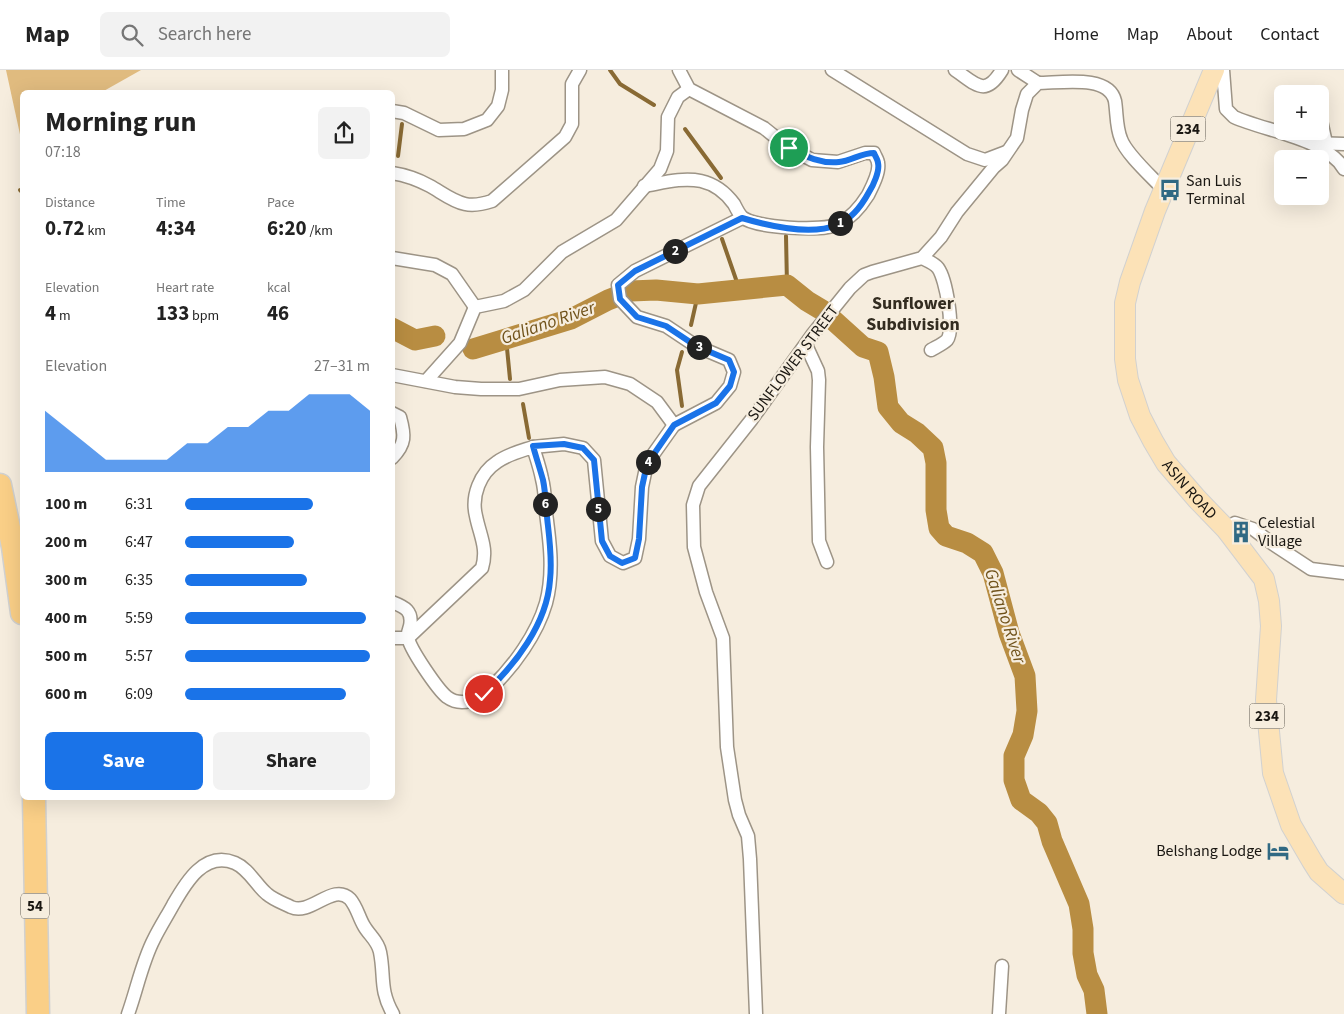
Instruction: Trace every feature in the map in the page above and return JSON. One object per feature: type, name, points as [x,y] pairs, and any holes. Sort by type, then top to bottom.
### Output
[{"type":"highway","points":[[0,485],[13,547],[20,598]]},
{"type":"highway","name":"54","points":[[34,800],[38,1014]]},
{"type":"main road","name":"ASIN ROAD","points":[[1214,70],[1164,189],[1130,282],[1125,303],[1125,359],[1128,380],[1140,416],[1166,462],[1197,499],[1226,529],[1264,579],[1269,601],[1271,626],[1266,700],[1273,773],[1290,825],[1319,872],[1344,894]]},
{"type":"street","points":[[395,112],[404,113],[439,130],[464,130],[487,120],[498,106],[502,90],[502,70]]},
{"type":"street","points":[[395,174],[428,185],[449,198],[465,204],[478,205],[492,201],[565,137],[572,124],[572,84],[580,70]]},
{"type":"street","points":[[395,638],[408,638],[482,568],[486,556],[475,513],[474,496],[482,478],[496,462],[513,453],[533,446],[564,444],[583,448],[594,460],[602,541],[610,556],[622,563],[635,558],[639,539],[642,487],[647,464],[674,425],[716,403],[730,386],[734,372],[729,360],[696,346],[666,326],[637,317],[620,299],[618,285],[635,271],[742,218],[790,228],[818,228],[838,225],[860,206],[873,187],[879,165],[874,153],[864,153],[838,162],[812,160],[789,148],[764,128],[689,89],[680,70]]},
{"type":"street","points":[[832,70],[967,154],[985,160],[1008,151]]},
{"type":"street","points":[[955,70],[981,86],[987,87],[995,81],[1002,70]]},
{"type":"street","points":[[1018,70],[1038,83],[1096,83],[1108,88],[1115,101],[1116,124],[1121,140],[1133,156],[1164,189]]},
{"type":"street","points":[[1223,70],[1224,101],[1226,109],[1234,118],[1312,144],[1334,158],[1344,169]]},
{"type":"street","points":[[931,350],[947,339],[951,328],[947,288],[943,276],[938,267],[922,258],[1017,138],[1027,94],[1038,83]]},
{"type":"street","points":[[475,307],[504,301],[524,290],[562,252],[616,220],[660,169],[667,151],[668,117],[678,97],[689,89]]},
{"type":"street","points":[[1312,144],[1344,144]]},
{"type":"street","points":[[644,186],[676,180],[700,181],[714,186],[728,195],[742,218]]},
{"type":"street","points":[[395,258],[435,265],[452,274],[475,307]]},
{"type":"street","name":"SUNFLOWER STREET","points":[[756,1014],[748,836],[735,800],[727,747],[722,638],[706,592],[694,548],[692,524],[695,495],[699,486],[762,406],[809,340],[850,288],[864,275],[922,258]]},
{"type":"street","points":[[426,381],[460,343],[475,307]]},
{"type":"street","points":[[809,340],[819,380],[817,447],[819,541],[827,562]]},
{"type":"street","points":[[395,376],[480,389],[519,389],[560,380],[605,377],[630,384],[657,402],[674,425]]},
{"type":"street","points":[[395,415],[400,418],[405,435],[395,455]]},
{"type":"street","points":[[395,603],[406,608],[411,618],[408,638],[417,657],[447,697],[457,701],[471,702],[484,694],[500,679],[524,647],[540,618],[546,604],[550,580],[550,549],[543,480],[533,446]]},
{"type":"street","points":[[1226,529],[1235,523],[1253,528],[1273,544],[1311,569],[1344,573]]},
{"type":"street","points":[[128,1014],[154,940],[188,880],[196,871],[213,860],[235,863],[267,894],[297,910],[304,909],[328,896],[340,894],[350,899],[356,907],[364,926],[378,944],[383,989],[393,1014]]},
{"type":"street","points":[[999,1014],[1002,966]]},
{"type":"shaded area","points":[[6,70],[141,70],[106,90],[20,90],[20,134]]},
{"type":"waterway","points":[[610,70],[620,84],[654,105]]},
{"type":"waterway","points":[[398,156],[402,124]]},
{"type":"waterway","points":[[685,129],[721,178]]},
{"type":"waterway","points":[[786,236],[787,285]]},
{"type":"waterway","points":[[722,239],[740,291]]},
{"type":"waterway","name":"Galiano River","points":[[473,349],[571,319],[608,300],[631,291],[656,290],[698,294],[787,285],[822,310],[863,347],[878,352],[888,407],[901,423],[917,433],[933,448],[936,463],[936,510],[939,528],[946,536],[967,543],[983,553],[993,573],[1009,633],[1025,676],[1027,711],[1023,735],[1014,756],[1014,780],[1021,800],[1039,813],[1047,823],[1052,841],[1079,904],[1083,929],[1083,953],[1087,975],[1094,990],[1097,1014]]},
{"type":"waterway","points":[[691,325],[698,294]]},
{"type":"waterway","name":"Galiano River","points":[[395,330],[415,340],[435,336]]},
{"type":"waterway","points":[[506,338],[510,379]]},
{"type":"waterway","points":[[682,352],[677,370],[682,406]]},
{"type":"waterway","points":[[523,404],[529,438]]},
{"type":"place","name":"San Luis Terminal","points":[[1170,190]]},
{"type":"place","name":"Celestial Village","points":[[1241,532]]},
{"type":"place","name":"Belshang Lodge","points":[[1278,851]]},
{"type":"district","name":"Sunflower Subdivision","points":[[913,313]]},
{"type":"route","points":[[484,694],[500,679],[524,647],[546,604],[550,580],[550,549],[543,480],[533,446],[564,444],[583,448],[594,460],[602,541],[610,556],[622,563],[635,558],[639,539],[642,487],[647,464],[674,425],[716,403],[730,386],[734,372],[729,360],[696,346],[666,326],[637,317],[620,299],[618,285],[635,271],[742,218],[790,228],[811,229],[838,225],[860,206],[873,187],[879,165],[874,153],[864,153],[838,162],[812,160],[789,148]]}]
